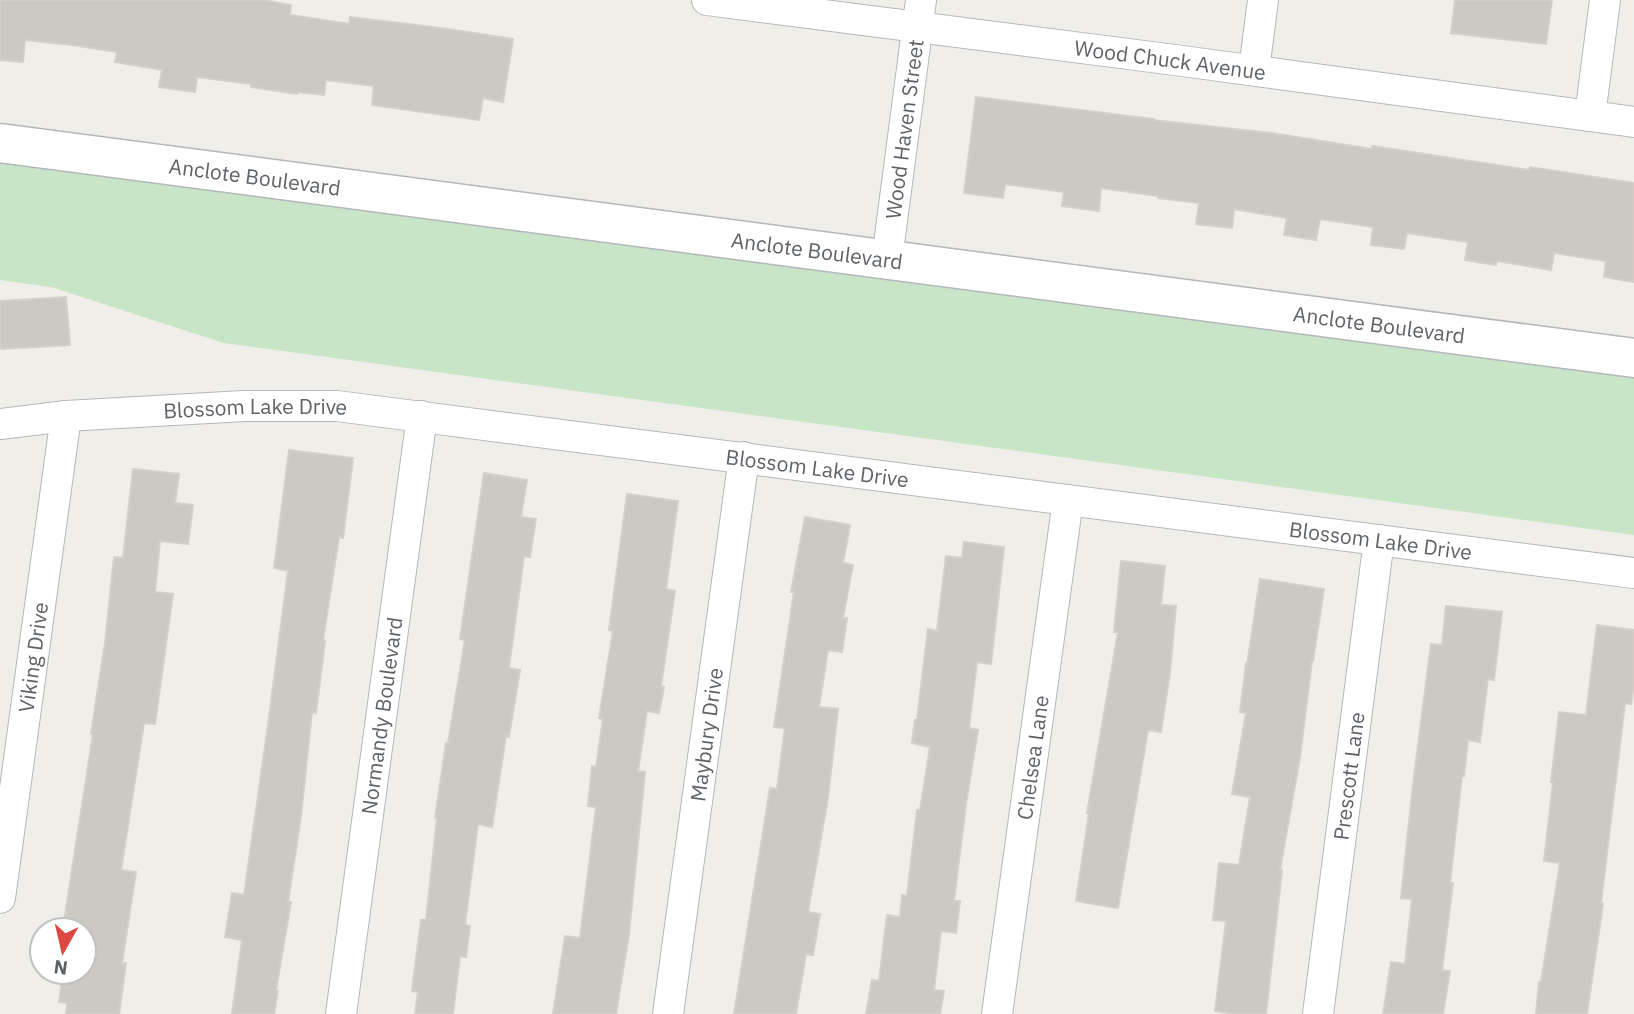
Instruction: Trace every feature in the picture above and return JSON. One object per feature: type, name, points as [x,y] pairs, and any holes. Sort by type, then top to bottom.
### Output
[{"type":"street","name":"Wood Chuck Avenue","points":[[707,0],[919,14],[1254,71],[1634,122]]},
{"type":"street","points":[[1254,71],[1263,0]]},
{"type":"street","points":[[1590,116],[1605,0]]},
{"type":"street","name":"Wood Haven Street","points":[[887,259],[919,14]]},
{"type":"street","name":"Anclote Boulevard","points":[[0,143],[1634,358]]},
{"type":"street","name":"Blossom Lake Drive","points":[[0,424],[66,416],[244,406],[337,406],[1634,573]]},
{"type":"street","name":"Viking Drive","points":[[0,898],[66,416]]},
{"type":"street","name":"Normandy Boulevard","points":[[341,1014],[422,416]]},
{"type":"street","name":"Maybury Drive","points":[[668,1014],[744,457]]},
{"type":"street","name":"Chelsea Lane","points":[[997,1014],[1068,500]]},
{"type":"street","name":"Prescott Lane","points":[[1318,1014],[1379,540]]},
{"type":"green space","points":[[0,158],[1634,372],[1634,535],[224,343],[51,287],[0,280]]},
{"type":"building","points":[[0,0],[262,0],[291,5],[290,15],[349,24],[350,17],[513,39],[503,102],[483,98],[479,120],[372,105],[374,86],[326,80],[324,95],[297,94],[251,87],[251,84],[197,77],[195,92],[159,87],[162,70],[115,62],[117,52],[72,45],[25,40],[23,62],[0,60]]},
{"type":"building","points":[[1455,0],[1552,0],[1546,44],[1451,33]]},
{"type":"building","points":[[976,97],[1271,133],[1372,149],[1372,146],[1634,183],[1634,282],[1604,277],[1606,261],[1554,253],[1551,270],[1497,261],[1496,265],[1465,260],[1468,242],[1407,233],[1404,249],[1371,245],[1373,227],[1320,219],[1316,240],[1284,235],[1287,218],[1234,209],[1232,228],[1196,224],[1199,203],[1101,188],[1099,211],[1062,206],[1064,192],[1005,184],[1003,198],[964,193]]},
{"type":"building","points":[[66,297],[70,345],[0,349],[0,301]]},
{"type":"building","points":[[289,450],[353,458],[343,538],[339,537],[323,640],[316,713],[312,712],[301,816],[288,902],[291,902],[274,1014],[232,1014],[242,940],[225,937],[232,893],[244,895],[268,725],[288,571],[274,568]]},
{"type":"building","points":[[133,469],[179,474],[175,503],[193,505],[188,544],[160,541],[155,592],[173,594],[155,724],[144,723],[121,870],[136,872],[122,963],[126,963],[119,1014],[66,1014],[67,1003],[59,1002],[61,986],[98,986],[98,916],[65,916],[93,734],[114,557],[123,558]]},
{"type":"building","points":[[484,473],[527,480],[521,517],[536,519],[530,557],[524,556],[509,668],[520,670],[509,737],[506,736],[492,827],[478,824],[465,925],[470,926],[466,957],[460,956],[453,1014],[415,1014],[418,992],[412,991],[421,920],[426,920],[435,818],[465,640],[460,639]]},
{"type":"building","points":[[627,494],[678,501],[666,589],[675,591],[661,686],[664,687],[659,713],[647,711],[638,771],[645,772],[629,934],[616,1014],[553,1014],[565,936],[580,938],[596,807],[588,806],[592,766],[596,767],[603,719],[599,718],[613,631],[609,630]]},
{"type":"building","points":[[805,517],[850,525],[843,563],[853,565],[843,618],[847,618],[842,652],[828,650],[819,707],[838,709],[828,798],[808,912],[820,914],[813,955],[806,954],[796,1014],[734,1014],[770,788],[777,789],[785,728],[774,727],[794,592],[791,592]]},
{"type":"building","points":[[964,542],[1004,547],[991,664],[977,662],[969,728],[978,730],[954,901],[960,901],[956,933],[941,931],[934,990],[944,991],[940,1014],[866,1014],[872,980],[879,981],[887,915],[900,917],[902,895],[907,896],[917,810],[920,810],[930,747],[912,743],[928,629],[937,631],[946,556],[962,558]]},
{"type":"building","points":[[1121,561],[1165,566],[1161,605],[1176,606],[1161,732],[1148,730],[1118,908],[1076,901],[1087,813],[1118,632],[1114,632]]},
{"type":"building","points":[[1260,579],[1324,589],[1300,757],[1280,870],[1266,1014],[1236,1014],[1215,1011],[1226,921],[1213,920],[1219,863],[1239,865],[1250,797],[1232,794],[1246,713],[1240,712]]},
{"type":"building","points":[[1446,606],[1502,612],[1494,680],[1488,679],[1480,742],[1468,740],[1462,776],[1442,970],[1450,971],[1443,1014],[1383,1014],[1391,962],[1405,964],[1412,899],[1401,898],[1413,784],[1431,644],[1442,645]]},
{"type":"building","points":[[1597,625],[1634,630],[1634,684],[1631,704],[1625,703],[1603,904],[1587,1014],[1536,1014],[1560,863],[1544,861],[1559,712],[1586,715]]}]
